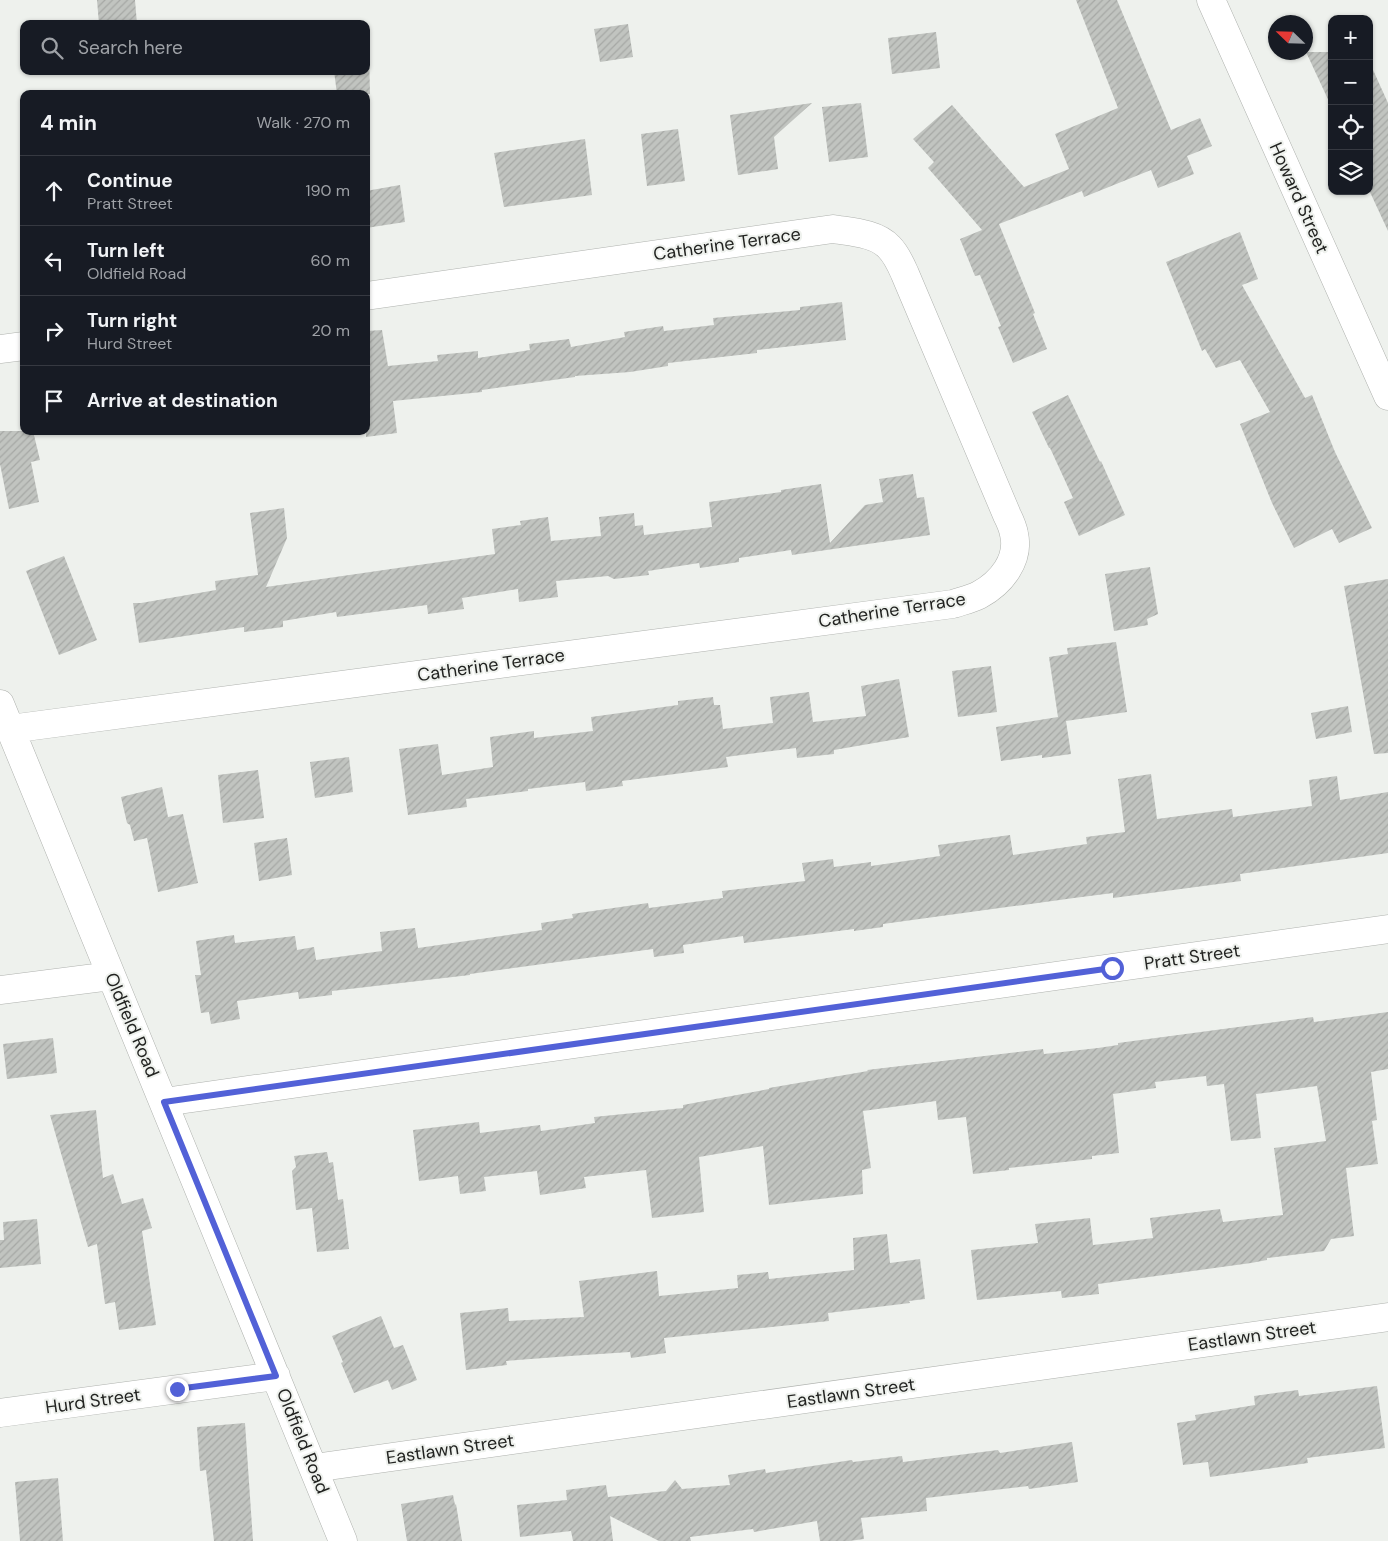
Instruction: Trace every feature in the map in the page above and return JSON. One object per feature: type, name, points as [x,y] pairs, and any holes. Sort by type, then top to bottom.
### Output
[{"type":"street","name":"Howard Street","points":[[1211,0],[1388,396]]},
{"type":"street","name":"Catherine Terrace","points":[[10,728],[953,604],[978,596],[995,585],[1006,572],[1015,553],[1014,534],[1010,522],[905,274],[888,245],[874,238],[856,232],[833,229],[370,295]]},
{"type":"street","points":[[0,349],[20,346]]},
{"type":"street","name":"Oldfield Road","points":[[0,704],[343,1541]]},
{"type":"street","name":"Pratt Street","points":[[164,1102],[1388,930]]},
{"type":"street","points":[[0,990],[111,976]]},
{"type":"street","name":"Eastlawn Street","points":[[314,1468],[1388,1317]]},
{"type":"street","name":"Hurd Street","points":[[0,1413],[276,1376]]},
{"type":"building","points":[[97,0],[135,0],[137,20],[99,20]]},
{"type":"building","points":[[1076,0],[1117,0],[1171,130],[1200,118],[1212,146],[1187,156],[1194,174],[1158,188],[1151,170],[1084,197],[1082,191],[999,224],[1035,313],[1033,314],[1047,349],[1013,363],[998,327],[1001,326],[980,275],[975,276],[960,239],[982,230],[928,168],[934,162],[913,139],[952,105],[1024,187],[1069,169],[1055,134],[1118,108]]},
{"type":"building","points":[[628,24],[633,57],[600,62],[594,29]]},
{"type":"building","points":[[936,32],[940,68],[892,74],[888,38]]},
{"type":"building","points":[[1313,52],[1328,52],[1328,99],[1310,60],[1313,60]]},
{"type":"building","points":[[1373,70],[1388,103],[1388,231],[1371,195],[1373,195]]},
{"type":"building","points":[[335,75],[370,75],[370,90],[336,90]]},
{"type":"building","points":[[812,103],[774,137],[778,169],[738,175],[730,115]]},
{"type":"building","points":[[861,103],[868,157],[829,162],[822,107]]},
{"type":"building","points":[[678,129],[685,181],[647,186],[641,134]]},
{"type":"building","points":[[585,139],[592,195],[504,207],[494,153]]},
{"type":"building","points":[[400,185],[405,222],[370,227],[370,190]]},
{"type":"building","points":[[1240,232],[1258,279],[1242,285],[1305,398],[1312,395],[1335,452],[1372,528],[1339,543],[1332,529],[1294,548],[1272,503],[1240,424],[1270,412],[1240,360],[1216,368],[1205,349],[1202,351],[1166,262]]},
{"type":"building","points":[[842,302],[846,340],[668,363],[668,366],[630,372],[575,376],[482,390],[482,392],[393,401],[397,433],[366,437],[366,435],[370,435],[370,331],[382,330],[388,366],[438,361],[437,355],[478,351],[478,358],[530,350],[529,344],[569,339],[571,347],[625,337],[624,332],[663,326],[664,331],[714,325],[713,318],[800,310],[800,307]]},
{"type":"building","points":[[1068,395],[1125,515],[1079,536],[1064,502],[1073,498],[1032,412]]},
{"type":"building","points":[[0,431],[20,431],[20,435],[34,435],[40,460],[31,462],[39,502],[9,509],[0,464]]},
{"type":"building","points":[[913,474],[917,498],[924,497],[930,535],[792,555],[791,550],[739,558],[739,562],[700,568],[699,563],[648,571],[649,575],[614,579],[608,576],[556,581],[558,597],[519,602],[518,589],[462,598],[464,609],[428,614],[427,605],[337,617],[336,612],[283,621],[283,627],[244,632],[244,627],[139,643],[133,603],[216,590],[215,581],[258,575],[250,513],[284,508],[287,538],[266,587],[495,554],[492,529],[521,525],[520,521],[548,517],[551,541],[601,536],[599,517],[634,513],[635,526],[643,525],[644,535],[712,527],[709,502],[781,492],[781,490],[821,484],[830,543],[865,505],[883,502],[879,479]]},
{"type":"building","points":[[64,556],[97,640],[59,655],[26,571]]},
{"type":"building","points":[[1150,567],[1158,614],[1147,619],[1148,625],[1114,631],[1105,574]]},
{"type":"building","points":[[1388,579],[1388,753],[1374,754],[1344,586]]},
{"type":"building","points":[[1116,642],[1127,712],[1066,721],[1071,754],[1042,758],[1042,755],[1001,761],[996,727],[1058,717],[1049,657],[1068,654],[1067,648]]},
{"type":"building","points":[[991,666],[997,712],[958,717],[952,671]]},
{"type":"building","points":[[899,679],[909,737],[834,750],[834,754],[797,758],[796,748],[726,757],[728,767],[622,781],[623,786],[586,791],[585,782],[528,789],[528,791],[466,799],[467,807],[408,815],[399,749],[438,744],[442,775],[493,767],[490,737],[534,731],[534,738],[593,731],[591,717],[678,705],[678,701],[713,697],[714,705],[720,705],[723,729],[773,723],[770,697],[809,692],[813,722],[866,716],[861,686]]},
{"type":"building","points":[[1348,706],[1352,732],[1316,739],[1311,713]]},
{"type":"building","points":[[349,757],[353,792],[315,798],[310,762]]},
{"type":"building","points":[[258,770],[264,818],[223,823],[218,775]]},
{"type":"building","points":[[1151,774],[1157,819],[1232,809],[1233,817],[1312,806],[1309,780],[1337,776],[1340,800],[1388,792],[1388,853],[1240,874],[1241,881],[1113,898],[1113,893],[883,924],[883,927],[854,931],[854,929],[744,943],[743,936],[683,945],[684,953],[654,957],[653,949],[470,975],[332,991],[332,995],[299,999],[298,992],[237,1001],[240,1019],[211,1024],[209,1012],[201,1013],[195,975],[201,975],[196,941],[234,935],[235,943],[295,936],[297,950],[314,947],[316,960],[382,951],[380,932],[415,928],[418,948],[542,930],[541,923],[573,918],[572,914],[648,903],[649,908],[723,898],[722,891],[805,881],[802,863],[833,859],[834,867],[871,862],[871,866],[940,856],[938,845],[1010,835],[1013,855],[1087,844],[1086,837],[1125,832],[1118,779]]},
{"type":"building","points":[[162,787],[168,817],[183,814],[198,883],[158,892],[147,838],[134,841],[130,825],[127,823],[121,797]]},
{"type":"building","points":[[287,838],[292,875],[259,881],[254,843]]},
{"type":"building","points":[[1388,1012],[1388,1069],[1371,1072],[1377,1120],[1372,1121],[1378,1164],[1346,1168],[1354,1236],[1331,1239],[1324,1251],[1098,1284],[1099,1294],[1062,1298],[1061,1291],[977,1300],[971,1250],[1038,1243],[1035,1224],[1090,1218],[1093,1245],[1153,1238],[1150,1218],[1220,1209],[1223,1222],[1283,1215],[1274,1148],[1326,1141],[1317,1086],[1256,1094],[1261,1138],[1231,1141],[1224,1084],[1207,1086],[1206,1076],[1155,1082],[1156,1088],[1113,1094],[1119,1153],[1092,1156],[1092,1159],[973,1174],[966,1117],[938,1120],[936,1101],[863,1111],[871,1168],[862,1170],[863,1194],[769,1205],[763,1146],[699,1157],[704,1212],[652,1218],[646,1170],[584,1177],[586,1188],[540,1195],[537,1171],[484,1177],[486,1191],[460,1194],[458,1176],[419,1181],[413,1130],[479,1122],[480,1133],[540,1125],[541,1131],[595,1123],[594,1117],[683,1108],[683,1105],[867,1070],[1043,1049],[1044,1054],[1098,1048],[1118,1045],[1118,1043],[1313,1017],[1314,1022]]},
{"type":"building","points":[[53,1038],[57,1073],[7,1079],[3,1044]]},
{"type":"building","points":[[96,1110],[103,1178],[113,1174],[122,1204],[143,1198],[152,1228],[142,1231],[156,1325],[119,1330],[115,1302],[105,1304],[97,1244],[88,1247],[50,1115]]},
{"type":"building","points":[[327,1152],[329,1163],[333,1162],[338,1200],[343,1199],[349,1249],[317,1252],[312,1208],[296,1210],[292,1171],[296,1167],[294,1156]]},
{"type":"building","points":[[37,1219],[41,1264],[0,1268],[0,1240],[4,1240],[3,1222]]},
{"type":"building","points":[[887,1234],[890,1263],[920,1259],[925,1299],[909,1301],[910,1303],[828,1313],[829,1321],[664,1338],[666,1353],[631,1358],[630,1352],[506,1361],[507,1365],[466,1370],[460,1313],[508,1308],[509,1321],[584,1317],[579,1281],[657,1271],[659,1296],[738,1288],[737,1275],[768,1272],[769,1279],[854,1270],[853,1238]]},
{"type":"building","points":[[381,1316],[394,1348],[403,1345],[417,1380],[392,1390],[388,1380],[354,1393],[332,1336]]},
{"type":"building","points":[[1377,1386],[1385,1448],[1307,1458],[1308,1463],[1210,1477],[1208,1462],[1183,1465],[1177,1423],[1196,1420],[1195,1415],[1255,1405],[1254,1396],[1298,1390],[1299,1396]]},
{"type":"building","points":[[245,1423],[253,1541],[214,1541],[206,1470],[200,1471],[197,1427]]},
{"type":"building","points":[[1072,1442],[1078,1482],[1029,1489],[1028,1486],[926,1498],[927,1511],[861,1518],[864,1539],[820,1541],[817,1521],[754,1532],[753,1529],[690,1537],[691,1541],[659,1541],[610,1516],[613,1541],[573,1541],[571,1531],[520,1537],[517,1505],[567,1500],[566,1490],[606,1485],[608,1497],[666,1491],[675,1480],[682,1489],[730,1485],[728,1475],[765,1469],[766,1473],[852,1460],[853,1462],[902,1456],[903,1462],[998,1450],[1000,1453]]},
{"type":"building","points":[[58,1478],[63,1541],[20,1541],[15,1482]]},
{"type":"building","points":[[453,1495],[462,1541],[407,1541],[401,1504]]},
{"type":"route","points":[[177,1389],[276,1376],[164,1102],[1112,968]]}]
